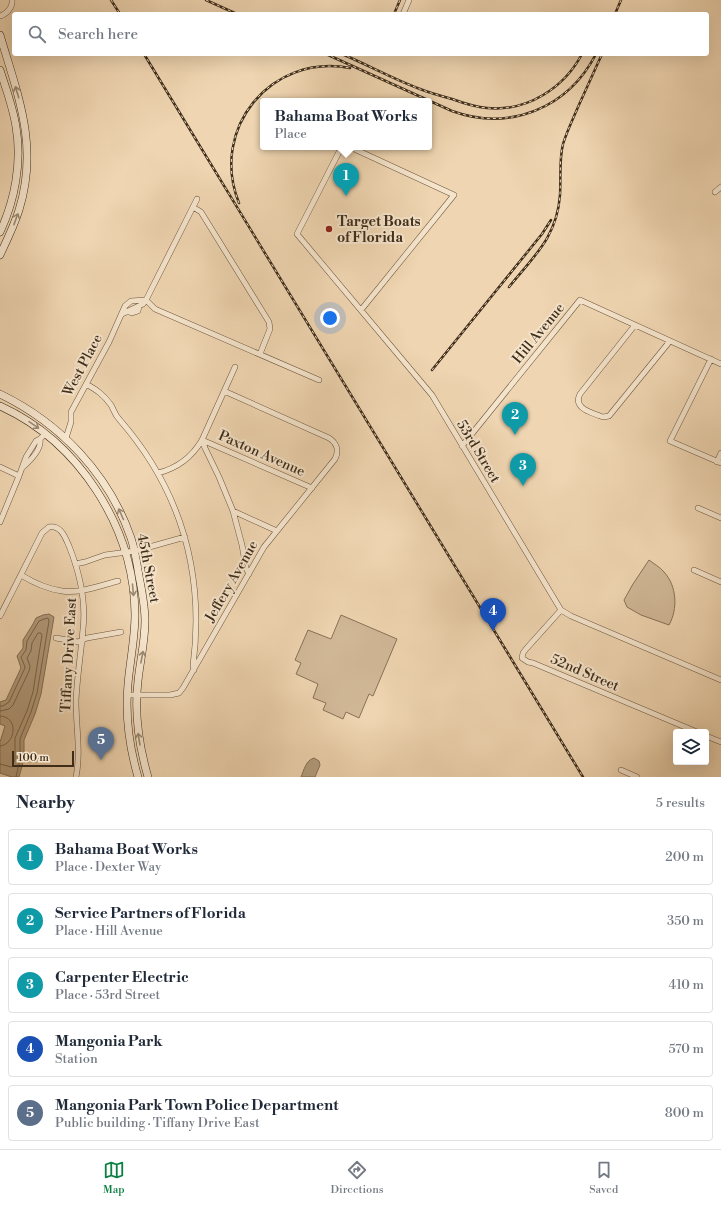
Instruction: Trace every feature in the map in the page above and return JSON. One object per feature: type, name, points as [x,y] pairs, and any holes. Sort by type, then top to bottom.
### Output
[{"type":"main road","points":[[0,35],[23,113],[28,145],[28,157],[25,184],[19,210],[15,223],[0,255]]},
{"type":"main road","points":[[0,70],[17,128],[18,155],[16,182],[13,195],[0,232]]},
{"type":"main road","name":"45th Street","points":[[0,394],[30,410],[62,435],[94,469],[112,495],[128,530],[135,551],[142,590],[145,621],[137,695],[137,724],[139,740],[148,777]]},
{"type":"main road","name":"45th Street","points":[[0,406],[26,420],[43,436],[57,443],[75,462],[93,486],[104,503],[117,529],[125,552],[132,581],[135,613],[127,712],[130,743],[138,777]]},
{"type":"main road","points":[[43,436],[53,431],[62,435]]},
{"type":"street","points":[[0,16],[4,15],[9,9],[12,4],[12,0]]},
{"type":"street","points":[[404,12],[410,0]]},
{"type":"street","name":"53rd Street","points":[[340,150],[297,234],[432,395],[560,610]]},
{"type":"street","points":[[356,150],[454,195],[361,310]]},
{"type":"street","points":[[715,192],[721,187]]},
{"type":"street","points":[[124,313],[138,311],[139,306],[146,300],[197,199]]},
{"type":"street","points":[[193,207],[201,212],[269,322],[270,330],[260,354]]},
{"type":"street","points":[[146,300],[155,309],[319,380]]},
{"type":"street","name":"West Place","points":[[62,435],[69,428],[71,422],[71,412],[124,313],[125,306],[131,301],[146,300]]},
{"type":"street","name":"Hill Avenue","points":[[462,446],[580,300],[721,364]]},
{"type":"street","points":[[635,325],[580,394],[578,403],[581,408],[603,417],[609,416],[670,341]]},
{"type":"street","points":[[711,359],[670,441],[719,463],[721,453]]},
{"type":"street","points":[[158,473],[172,469],[187,459],[197,449],[235,367]]},
{"type":"street","points":[[86,384],[101,392],[112,406],[116,416],[138,442],[158,473],[173,503],[185,537],[192,568],[196,598],[194,671]]},
{"type":"street","name":"Jeffery Avenue","points":[[128,696],[170,695],[176,694],[184,688],[264,547],[336,457],[338,450],[336,444],[329,438],[224,392]]},
{"type":"street","points":[[0,522],[23,467],[32,459],[41,443],[43,436]]},
{"type":"street","points":[[202,440],[222,483],[232,511],[246,568],[249,574]]},
{"type":"street","name":"Paxton Avenue","points":[[202,440],[312,488]]},
{"type":"street","points":[[0,467],[20,476]]},
{"type":"street","points":[[698,508],[721,518]]},
{"type":"street","points":[[232,511],[277,531]]},
{"type":"street","name":"Tiffany Drive East","points":[[21,575],[42,533],[46,529],[55,527],[62,532],[75,564],[83,590],[84,628],[76,697],[79,757],[76,777]]},
{"type":"street","points":[[75,564],[85,562],[105,554],[135,551],[185,537]]},
{"type":"street","points":[[694,570],[721,582]]},
{"type":"street","points":[[0,616],[21,575],[36,584],[63,592],[83,590],[118,581]]},
{"type":"street","points":[[560,610],[570,616],[721,680]]},
{"type":"street","name":"52nd Street","points":[[560,610],[523,653],[522,658],[524,660],[690,729]]},
{"type":"street","points":[[56,638],[78,642],[87,638],[121,632]]},
{"type":"street","points":[[709,737],[721,742]]},
{"type":"street","points":[[621,770],[637,777]]},
{"type":"shaded area","points":[[649,560],[664,572],[672,584],[675,605],[669,625],[641,615],[627,607],[624,600]]},
{"type":"shaded area","points":[[341,615],[397,639],[373,696],[369,694],[359,718],[346,712],[343,719],[323,710],[326,703],[313,698],[318,684],[296,674],[301,663],[295,660],[308,630],[331,639]]},
{"type":"water","points":[[49,614],[54,617],[41,694],[35,714],[24,740],[24,759],[19,777],[12,777],[0,773],[0,742],[5,726],[0,724],[0,702],[6,700],[21,668],[17,656],[23,648],[23,640],[36,618]]},
{"type":"water","points":[[314,758],[319,761],[320,765],[315,777],[301,777],[307,763]]},
{"type":"railway","points":[[111,0],[119,12]]},
{"type":"railway","points":[[206,0],[233,12]]},
{"type":"railway","points":[[395,12],[400,0]]},
{"type":"railway","points":[[616,12],[621,0]]},
{"type":"railway","points":[[145,56],[583,777]]},
{"type":"railway","points":[[330,56],[423,98]]},
{"type":"railway","points":[[346,56],[400,81],[428,92],[474,106],[487,108],[516,106],[530,102],[543,95],[555,87],[565,77],[581,56]]},
{"type":"railway","points":[[432,102],[452,111],[474,117],[495,119],[535,111],[570,89],[584,73],[595,56]]},
{"type":"railway","points":[[509,287],[543,245],[554,223],[560,195],[563,144],[601,56]]},
{"type":"railway","points":[[239,203],[232,175],[233,149],[240,124],[254,102],[272,85],[295,72],[321,66],[350,68]]},
{"type":"railway","points":[[432,370],[542,234],[551,220]]},
{"type":"place","name":"Bahama Boat Works","points":[[346,196]]},
{"type":"place","name":"Target Boats of Florida","points":[[329,229]]},
{"type":"place","name":"Service Partners of Florida","points":[[515,435]]},
{"type":"place","name":"Carpenter Electric","points":[[523,486]]},
{"type":"place","name":"Mangonia Park","points":[[493,631]]},
{"type":"place","name":"Mangonia Park Town Police Department","points":[[101,760]]}]
